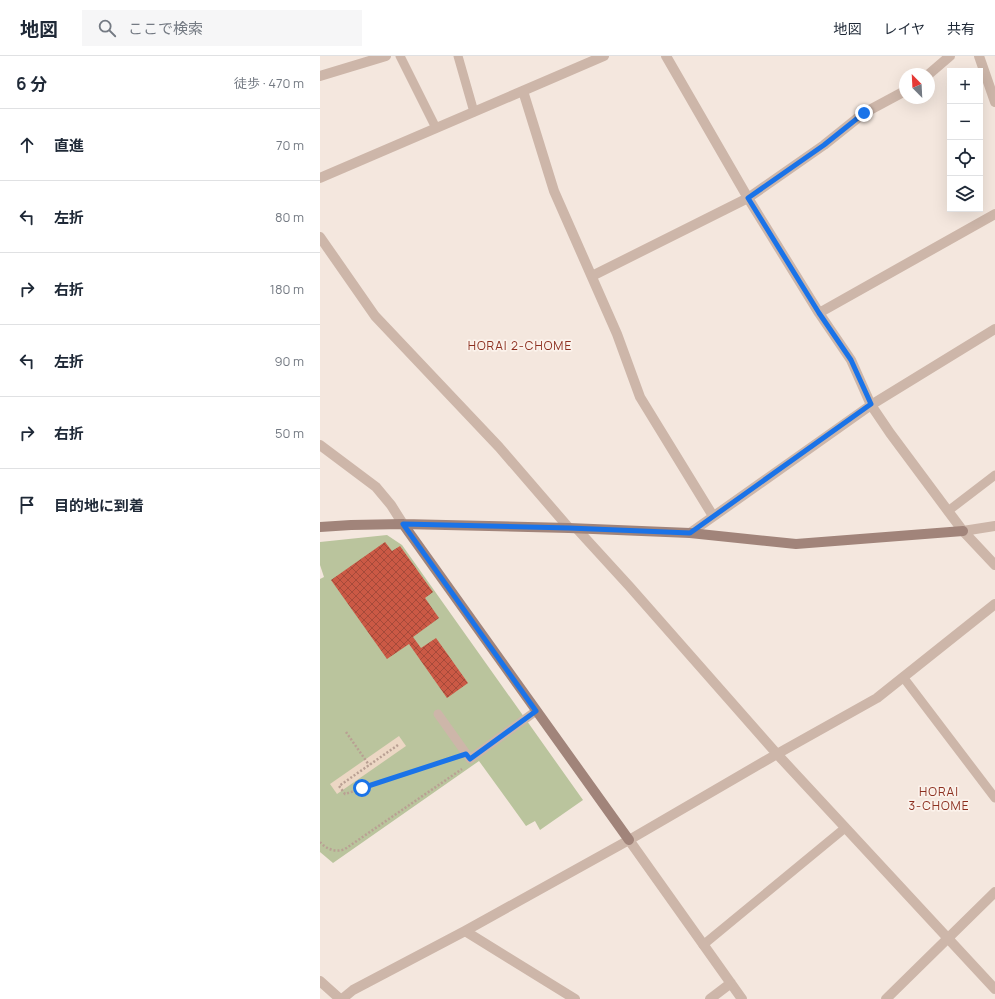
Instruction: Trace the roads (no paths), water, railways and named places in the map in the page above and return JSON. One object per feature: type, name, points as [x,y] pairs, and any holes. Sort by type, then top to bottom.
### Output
[{"type":"street","points":[[320,76],[386,56]]},
{"type":"street","points":[[320,178],[604,56]]},
{"type":"street","points":[[666,56],[748,198],[819,313],[851,360],[871,404],[890,433],[963,531],[995,565]]},
{"type":"street","points":[[935,69],[950,56]]},
{"type":"street","points":[[979,56],[995,102]]},
{"type":"street","points":[[522,91],[554,191],[617,334],[640,397],[713,516]]},
{"type":"street","points":[[592,276],[748,198],[824,145],[864,113],[899,95]]},
{"type":"street","points":[[819,313],[995,214]]},
{"type":"street","points":[[320,237],[375,316],[500,447],[573,528],[630,587],[777,754],[995,989]]},
{"type":"street","points":[[690,533],[871,404],[995,329]]},
{"type":"street","points":[[320,445],[376,487],[391,505],[403,524],[742,999]]},
{"type":"street","points":[[320,527],[403,524],[573,528],[690,533],[796,544],[963,531],[995,526]]},
{"type":"street","points":[[320,980],[341,999],[353,990],[465,931],[629,840],[877,698],[995,604]]},
{"type":"street","points":[[886,999],[995,892]]},
{"type":"street","points":[[465,931],[575,999]]},
{"type":"street","points":[[710,999],[731,983]]},
{"type":"lane","points":[[400,56],[436,128]]},
{"type":"lane","points":[[458,56],[474,112]]},
{"type":"lane","points":[[948,511],[995,475]]},
{"type":"lane","points":[[903,677],[995,798]]},
{"type":"lane","points":[[438,714],[468,756],[536,711]]},
{"type":"lane","points":[[703,945],[846,828]]},
{"type":"district","name":"HORAI 2-CHOME","points":[[520,346]]},
{"type":"district","name":"HORAI 3-CHOME","points":[[939,799]]}]
